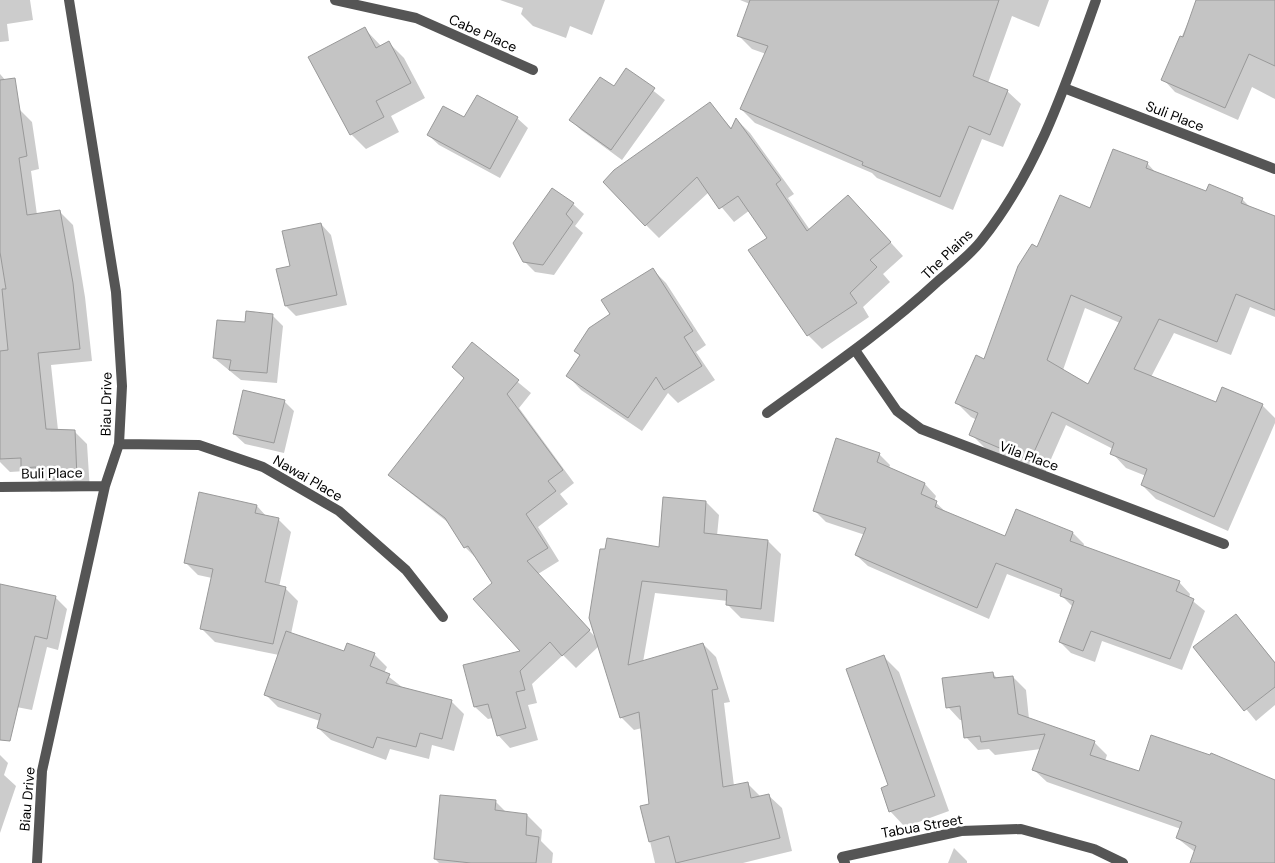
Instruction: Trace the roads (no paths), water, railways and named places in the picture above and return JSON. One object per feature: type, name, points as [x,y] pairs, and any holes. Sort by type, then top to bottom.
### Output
[{"type":"street","name":"Biau Drive","points":[[37,863],[42,772],[105,486],[119,444],[122,386],[116,292],[69,0]]},
{"type":"street","name":"Cabe Place","points":[[335,0],[416,18],[533,70]]},
{"type":"street","name":"The Plains","points":[[767,413],[899,317],[980,242],[1009,200],[1038,151],[1064,88],[1096,0]]},
{"type":"street","name":"Suli Place","points":[[1064,88],[1275,169]]},
{"type":"street","name":"Vila Place","points":[[854,350],[897,411],[921,429],[1224,544]]},
{"type":"street","name":"Nawai Place","points":[[119,444],[199,445],[263,467],[339,511],[406,570],[443,617]]},
{"type":"street","name":"Buli Place","points":[[0,487],[105,486]]},
{"type":"street","name":"Tabua Street","points":[[843,860],[960,831],[1021,829],[1094,849],[1123,863]]}]
